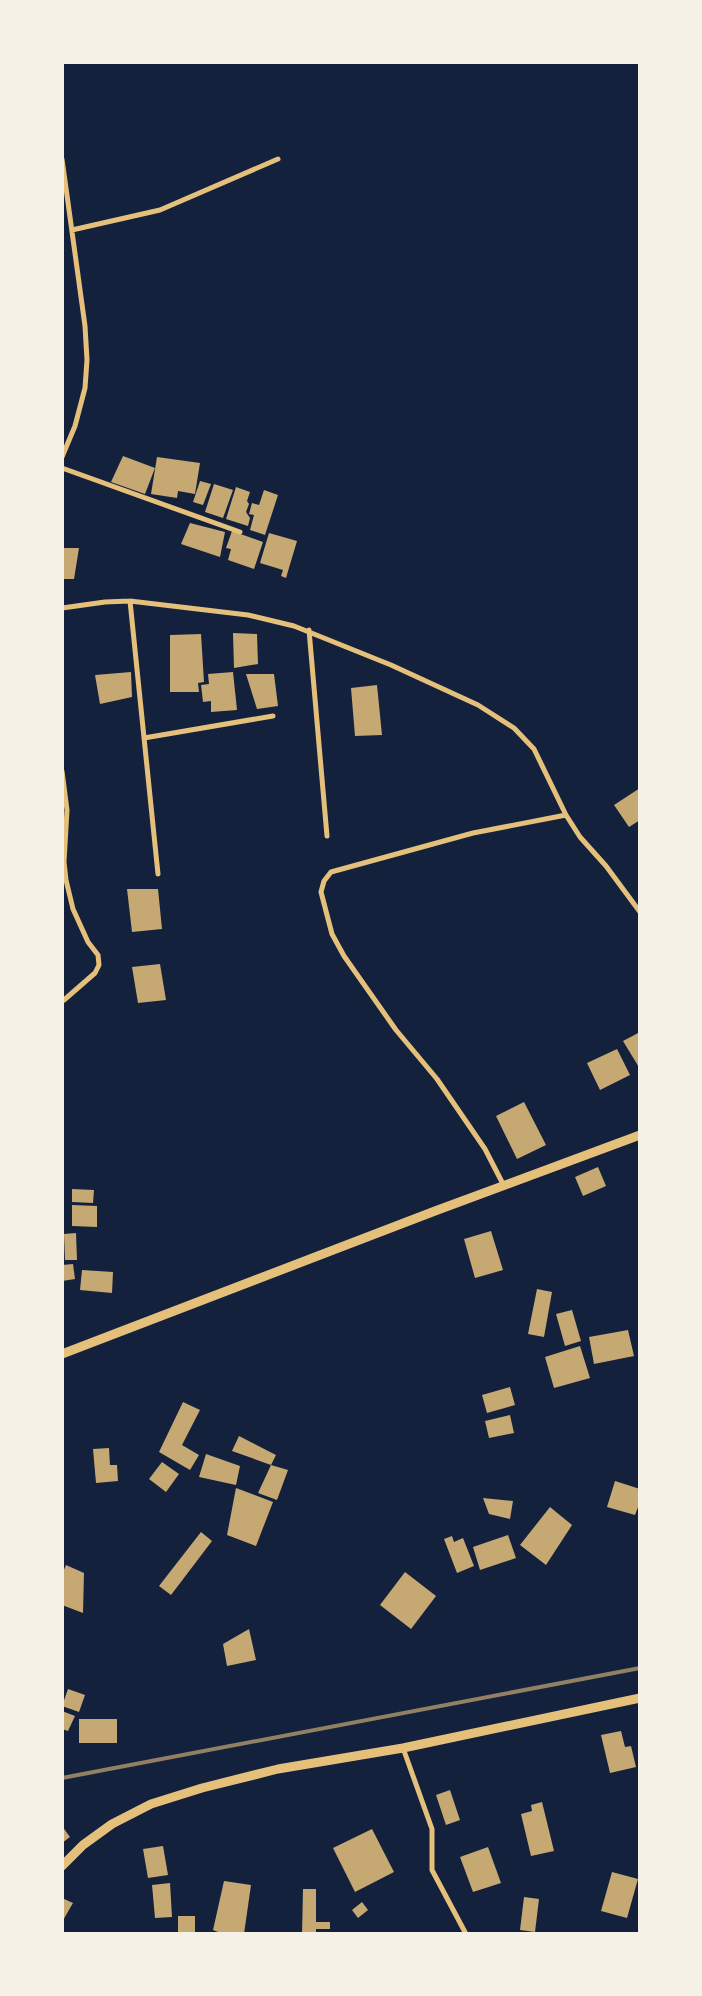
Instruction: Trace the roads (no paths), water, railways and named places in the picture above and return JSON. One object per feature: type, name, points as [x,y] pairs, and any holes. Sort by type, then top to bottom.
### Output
[{"type":"street","points":[[62,160],[85,326],[87,360],[85,388],[74,426],[62,457]]},
{"type":"street","points":[[72,230],[160,210],[278,160]]},
{"type":"street","points":[[62,468],[240,532]]},
{"type":"street","points":[[62,608],[105,602],[130,601],[248,616],[309,630],[478,705],[514,728],[534,749],[566,815],[580,837],[606,866],[640,912]]},
{"type":"street","points":[[130,601],[158,874]]},
{"type":"street","points":[[309,630],[327,836]]},
{"type":"street","points":[[144,738],[273,716]]},
{"type":"street","points":[[62,771],[67,810],[64,862],[66,880],[73,909],[88,942],[98,956],[98,965],[95,973],[64,1000]]},
{"type":"street","points":[[504,1186],[484,1148],[437,1079],[396,1030],[344,956],[332,934],[321,892],[324,881],[331,872],[473,833],[566,815]]},
{"type":"street","points":[[62,1354],[640,1135]]},
{"type":"street","points":[[62,1866],[83,1845],[112,1824],[151,1804],[202,1788],[278,1769],[403,1748],[640,1698]]},
{"type":"street","points":[[403,1748],[432,1829],[432,1870],[466,1934]]},
{"type":"railway","points":[[62,1778],[640,1668]]}]
